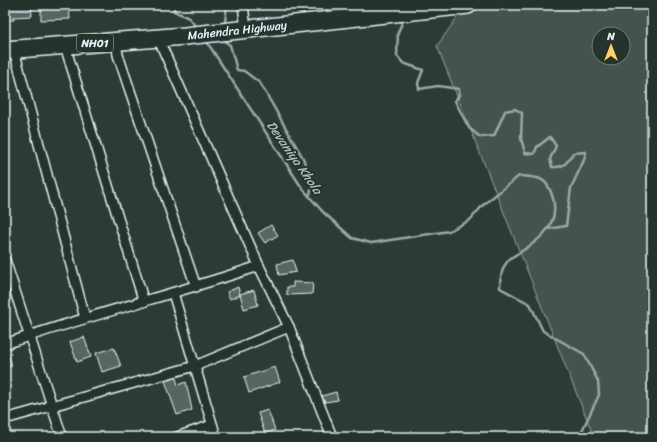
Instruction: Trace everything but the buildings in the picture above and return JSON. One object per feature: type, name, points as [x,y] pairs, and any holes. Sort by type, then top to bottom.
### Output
[{"type":"highway","name":"Mahendra Highway","points":[[10,50],[185,36],[468,5]]},
{"type":"street","points":[[243,5],[246,29]]},
{"type":"street","points":[[158,38],[259,266],[289,327],[332,437]]},
{"type":"street","points":[[116,42],[118,55],[196,287]]},
{"type":"street","points":[[65,46],[144,302]]},
{"type":"street","points":[[10,50],[85,318]]},
{"type":"street","points":[[5,260],[28,336],[62,437]]},
{"type":"street","points":[[5,344],[85,318],[196,287],[259,266]]},
{"type":"street","points":[[173,293],[216,437]]},
{"type":"street","points":[[5,419],[195,366],[289,327]]},
{"type":"street","points":[[177,437],[212,425]]},
{"type":"shaded area","points":[[466,5],[652,5],[652,437],[594,437],[437,46]]},
{"type":"waterway","name":"Devaniya Khola","points":[[174,5],[174,11],[189,18],[197,28]]},
{"type":"waterway","points":[[222,25],[225,22],[227,5]]},
{"type":"waterway","points":[[402,23],[398,32],[397,56],[403,63],[423,70],[418,83],[419,89],[438,86],[459,89],[459,95],[455,101],[469,128],[480,137],[494,136],[505,111],[515,109],[522,113],[521,138],[525,153],[534,154],[537,147],[550,137],[556,146],[550,159],[552,167],[565,164],[573,153],[586,152],[584,160],[571,188],[566,226],[548,229]]},
{"type":"waterway","points":[[221,39],[230,45],[237,70],[244,71],[260,83],[303,158],[313,186],[309,196]]},
{"type":"waterway","name":"Devaniya Khola","points":[[207,42],[302,188],[323,212],[352,238],[371,243],[449,231],[470,220],[483,205],[519,176],[536,177],[547,184],[554,204],[552,221],[537,240],[508,260],[502,271],[500,288],[530,304],[543,331],[584,354],[598,381],[599,395],[579,437]]}]
